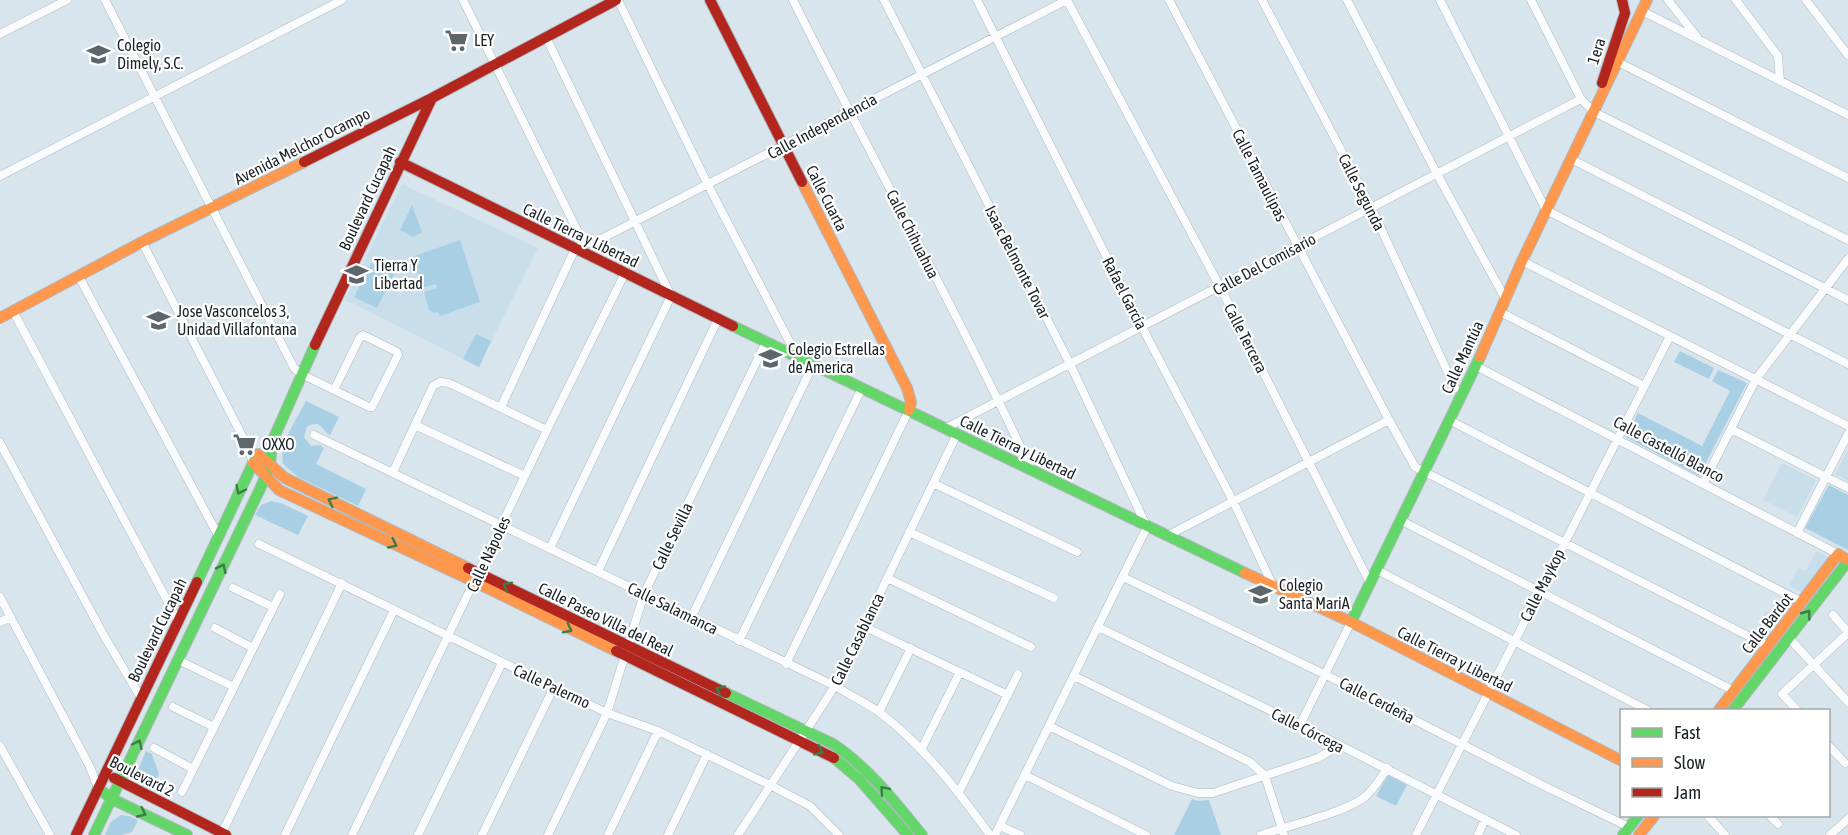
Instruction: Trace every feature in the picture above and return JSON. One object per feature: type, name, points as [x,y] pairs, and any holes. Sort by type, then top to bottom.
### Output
[{"type":"street","points":[[0,34],[67,0]]},
{"type":"street","points":[[105,0],[289,361],[301,374],[334,390],[372,407],[398,355],[397,352],[363,335],[334,390]]},
{"type":"street","points":[[0,176],[342,0]]},
{"type":"street","points":[[463,0],[495,63],[580,246],[501,407]]},
{"type":"street","points":[[617,0],[708,185],[798,357]]},
{"type":"street","name":"Avenida Melchor Ocampo","points":[[0,318],[142,242],[432,98],[617,0]]},
{"type":"street","name":"Calle Cuarta","points":[[710,0],[907,388],[911,402],[909,410]]},
{"type":"street","name":"Calle Chihuahua","points":[[793,0],[999,401],[1031,469]]},
{"type":"street","name":"Isaac Belmonte Tovar","points":[[884,0],[1070,364],[1148,527]]},
{"type":"street","name":"Rafael García","points":[[977,0],[1142,327],[1233,501],[1273,586]]},
{"type":"street","name":"Calle Independencia","points":[[580,246],[597,241],[708,185],[1067,0]]},
{"type":"street","name":"Calle Tercera","points":[[1067,0],[1220,287],[1370,583]]},
{"type":"street","name":"Calle Tamaulipas","points":[[1169,0],[1411,462],[1424,472]]},
{"type":"street","name":"Calle Segunda","points":[[1262,0],[1371,207],[1455,388]]},
{"type":"street","points":[[1347,0],[1437,174],[1506,300]]},
{"type":"street","points":[[1440,0],[1546,210],[1848,364]]},
{"type":"street","points":[[1531,0],[1581,99],[1594,112],[1848,240]]},
{"type":"street","name":"1era","points":[[1594,112],[1612,47],[1625,13],[1622,0]]},
{"type":"street","name":"Calle Mantúa","points":[[1300,725],[1476,366],[1522,261],[1647,0]]},
{"type":"street","points":[[1668,0],[1699,40]]},
{"type":"street","points":[[1736,0],[1778,56],[1780,81]]},
{"type":"street","points":[[1806,0],[1848,55]]},
{"type":"street","points":[[1642,11],[1848,115]]},
{"type":"street","points":[[546,37],[671,296],[550,548]]},
{"type":"street","points":[[1618,62],[1848,178]]},
{"type":"street","name":"Boulevard Cucapah","points":[[94,835],[265,477],[270,466],[272,442],[301,374],[432,98]]},
{"type":"street","name":"Calle Del Comisario","points":[[946,428],[1581,99]]},
{"type":"street","points":[[1571,159],[1848,300]]},
{"type":"street","name":"Calle Tierra y Libertad","points":[[400,162],[580,246],[625,273],[813,365],[1351,622],[1620,760]]},
{"type":"street","points":[[142,242],[253,455]]},
{"type":"street","points":[[1703,484],[1756,379],[1848,259]]},
{"type":"street","points":[[1522,261],[1848,426]]},
{"type":"street","name":"Calle Nápoles","points":[[352,835],[625,273]]},
{"type":"street","points":[[78,275],[219,537]]},
{"type":"street","points":[[13,311],[178,621]]},
{"type":"street","points":[[1500,312],[1644,386]]},
{"type":"street","points":[[598,571],[718,319]]},
{"type":"street","name":"Calle Maykop","points":[[1416,835],[1670,336]]},
{"type":"street","name":"Calle Sevilla","points":[[548,835],[607,713],[644,594],[766,342]]},
{"type":"street","points":[[692,616],[813,365]]},
{"type":"street","name":"Calle Castelló Blanco","points":[[1476,366],[1845,558]]},
{"type":"street","points":[[393,472],[433,386],[440,382],[449,383],[547,430]]},
{"type":"street","points":[[739,641],[862,388]]},
{"type":"street","points":[[786,664],[909,410]]},
{"type":"street","points":[[1167,536],[1389,420]]},
{"type":"street","points":[[1449,420],[1802,602]]},
{"type":"street","points":[[415,425],[525,476]]},
{"type":"street","points":[[1731,429],[1848,488]]},
{"type":"street","name":"Calle Casablanca","points":[[740,833],[835,686],[957,434]]},
{"type":"street","points":[[1797,532],[1848,434]]},
{"type":"street","name":"Calle Salamanca","points":[[314,435],[835,686],[879,712],[921,750],[959,792],[990,835]]},
{"type":"street","name":"Boulevard Cucapah","points":[[76,835],[219,537],[253,455],[272,442]]},
{"type":"street","points":[[0,443],[103,634],[141,698]]},
{"type":"street","name":"Calle Paseo Villa del Real","points":[[253,455],[285,478],[839,761],[850,770],[908,835]]},
{"type":"street","name":"Calle Paseo Villa del Real","points":[[253,455],[265,477],[279,490],[477,578]]},
{"type":"street","points":[[1424,472],[1768,646]]},
{"type":"street","points":[[933,483],[1077,552]]},
{"type":"street","points":[[1400,520],[1734,691]]},
{"type":"street","points":[[995,835],[1148,527]]},
{"type":"street","points":[[909,532],[1054,598]]},
{"type":"street","name":"Calle Palermo","points":[[259,544],[607,713],[658,731],[770,785],[810,806],[839,835]]},
{"type":"street","name":"Calle Bardot","points":[[1734,709],[1768,646],[1802,602],[1845,558]]},
{"type":"street","name":"Calle Bardot","points":[[1720,709],[1734,691],[1789,638],[1845,558]]},
{"type":"street","points":[[1377,570],[1643,709]]},
{"type":"street","name":"Calle Cerdeña","points":[[1123,577],[1461,743],[1626,831]]},
{"type":"street","points":[[887,578],[1031,647]]},
{"type":"street","points":[[224,834],[342,583]]},
{"type":"street","points":[[233,588],[273,607]]},
{"type":"street","points":[[182,792],[280,594]]},
{"type":"street","points":[[0,597],[90,766]]},
{"type":"street","points":[[285,835],[394,610]]},
{"type":"street","points":[[1795,709],[1782,694],[1848,633],[1833,615]]},
{"type":"street","points":[[0,622],[11,617]]},
{"type":"street","points":[[863,626],[1008,695]]},
{"type":"street","name":"Calle Córcega","points":[[1098,627],[1387,768],[1516,835]]},
{"type":"street","points":[[215,628],[253,648]]},
{"type":"street","points":[[1789,638],[1848,702]]},
{"type":"street","points":[[879,712],[911,648]]},
{"type":"street","name":"Calle Paseo Villa del Real","points":[[627,652],[805,730],[850,754],[876,780],[922,835]]},
{"type":"street","points":[[178,660],[234,687]]},
{"type":"street","points":[[418,835],[501,663]]},
{"type":"street","points":[[921,750],[960,672]]},
{"type":"street","points":[[959,792],[1018,675]]},
{"type":"street","points":[[1074,676],[1250,762],[1265,776],[1283,832]]},
{"type":"street","points":[[482,835],[554,687]]},
{"type":"street","points":[[173,707],[214,727]]},
{"type":"street","points":[[1049,726],[1172,786],[1198,793],[1213,793],[1318,758],[1328,752],[1333,743]]},
{"type":"street","points":[[608,835],[658,731]]},
{"type":"street","points":[[0,746],[50,835]]},
{"type":"street","points":[[154,748],[194,769]]},
{"type":"street","points":[[1830,748],[1845,763]]},
{"type":"street","points":[[668,835],[707,754]]},
{"type":"street","name":"Boulevard 2","points":[[90,766],[224,834]]},
{"type":"street","name":"Boulevard 2","points":[[90,766],[98,788],[112,799],[187,835]]},
{"type":"street","points":[[1261,835],[1283,832],[1345,808],[1365,797],[1387,768]]},
{"type":"street","points":[[1025,775],[1146,835]]},
{"type":"street","points":[[1626,831],[1637,817]]},
{"type":"street","points":[[1639,835],[1653,817]]},
{"type":"street","points":[[1709,817],[1725,835]]},
{"type":"street","points":[[1771,817],[1778,824]]},
{"type":"street","points":[[1478,835],[1485,819]]},
{"type":"street","points":[[1830,835],[1846,824]]},
{"type":"street","points":[[1000,826],[1020,835]]},
{"type":"street","points":[[740,833],[750,835]]},
{"type":"shaded area","points":[[402,184],[538,248],[479,367],[345,300]]},
{"type":"shaded area","points":[[412,205],[422,232],[413,237],[400,230]]},
{"type":"shaded area","points":[[460,240],[480,302],[440,316],[438,312],[434,313],[429,310],[424,292],[437,288],[436,284],[422,288],[412,257]]},
{"type":"shaded area","points":[[371,263],[394,274],[377,308],[354,297]]},
{"type":"shaded area","points":[[476,334],[491,341],[479,367],[463,359]]},
{"type":"shaded area","points":[[1680,351],[1714,368],[1709,379],[1674,362]]},
{"type":"shaded area","points":[[1718,370],[1747,383],[1699,476],[1626,437],[1638,413],[1702,446],[1730,391],[1712,381]]},
{"type":"shaded area","points":[[306,401],[339,417],[330,435],[315,424],[307,427],[304,437],[311,446],[320,445],[324,448],[316,464],[366,489],[358,506],[298,477],[283,464],[282,456],[286,440]]},
{"type":"shaded area","points":[[1848,450],[1848,481],[1835,474]]},
{"type":"shaded area","points":[[1782,463],[1816,480],[1797,517],[1763,500]]},
{"type":"shaded area","points":[[1829,485],[1848,495],[1848,550],[1805,528]]},
{"type":"shaded area","points":[[271,501],[281,503],[308,516],[298,535],[255,515],[261,505]]},
{"type":"shaded area","points":[[1816,551],[1830,558],[1803,593],[1789,586],[1798,568],[1806,571]]},
{"type":"shaded area","points":[[1782,598],[1794,605],[1769,638],[1756,631],[1766,611],[1773,615]]},
{"type":"shaded area","points":[[146,751],[152,754],[159,774],[151,790],[140,783],[136,774]]},
{"type":"shaded area","points":[[1388,775],[1407,785],[1396,806],[1376,796]]},
{"type":"shaded area","points":[[1192,799],[1209,800],[1221,835],[1174,835]]},
{"type":"shaded area","points":[[121,815],[138,820],[132,832],[122,835],[105,835],[111,822]]},
{"type":"traffic: fast","points":[[733,326],[1245,573]]},
{"type":"traffic: fast","points":[[94,835],[259,491],[270,466],[272,442],[315,345]]},
{"type":"traffic: fast","points":[[1351,622],[1480,357]]},
{"type":"traffic: fast","points":[[197,582],[255,459]]},
{"type":"traffic: fast","points":[[1734,709],[1848,561]]},
{"type":"traffic: fast","points":[[726,693],[833,744],[846,753],[881,786],[922,835]]},
{"type":"traffic: fast","points":[[834,758],[859,779],[908,835]]},
{"type":"traffic: fast","points":[[98,788],[112,799],[187,835]]},
{"type":"traffic: fast","points":[[1623,835],[1637,817]]},
{"type":"traffic: slow","points":[[1480,357],[1522,261],[1647,0]]},
{"type":"traffic: slow","points":[[0,318],[142,242],[304,162]]},
{"type":"traffic: slow","points":[[802,182],[907,388],[911,402],[909,410]]},
{"type":"traffic: slow","points":[[258,454],[285,478],[468,568]]},
{"type":"traffic: slow","points":[[253,463],[279,490],[616,651]]},
{"type":"traffic: slow","points":[[1720,709],[1838,554],[1848,560]]},
{"type":"traffic: slow","points":[[1245,573],[1351,622],[1620,760]]},
{"type":"traffic: slow","points":[[1639,835],[1653,817]]},
{"type":"traffic: jam","points":[[304,162],[432,98],[616,0]]},
{"type":"traffic: jam","points":[[710,0],[802,182]]},
{"type":"traffic: jam","points":[[1602,83],[1625,13],[1622,0]]},
{"type":"traffic: jam","points":[[315,345],[432,98]]},
{"type":"traffic: jam","points":[[400,162],[733,326]]},
{"type":"traffic: jam","points":[[468,568],[726,693]]},
{"type":"traffic: jam","points":[[76,835],[197,582]]},
{"type":"traffic: jam","points":[[616,651],[834,758]]},
{"type":"traffic: jam","points":[[114,778],[226,835]]},
{"type":"place","name":"LEY","points":[[456,40]]},
{"type":"place","name":"Colegio Dimely, S.C.","points":[[99,54]]},
{"type":"place","name":"Tierra Y Libertad","points":[[356,274]]},
{"type":"place","name":"Jose Vasconcelos 3, Unidad Villafontana","points":[[159,320]]},
{"type":"place","name":"Colegio Estrellas de America","points":[[770,358]]},
{"type":"place","name":"OXXO","points":[[244,444]]},
{"type":"place","name":"Colegio Santa MariA","points":[[1261,594]]}]
